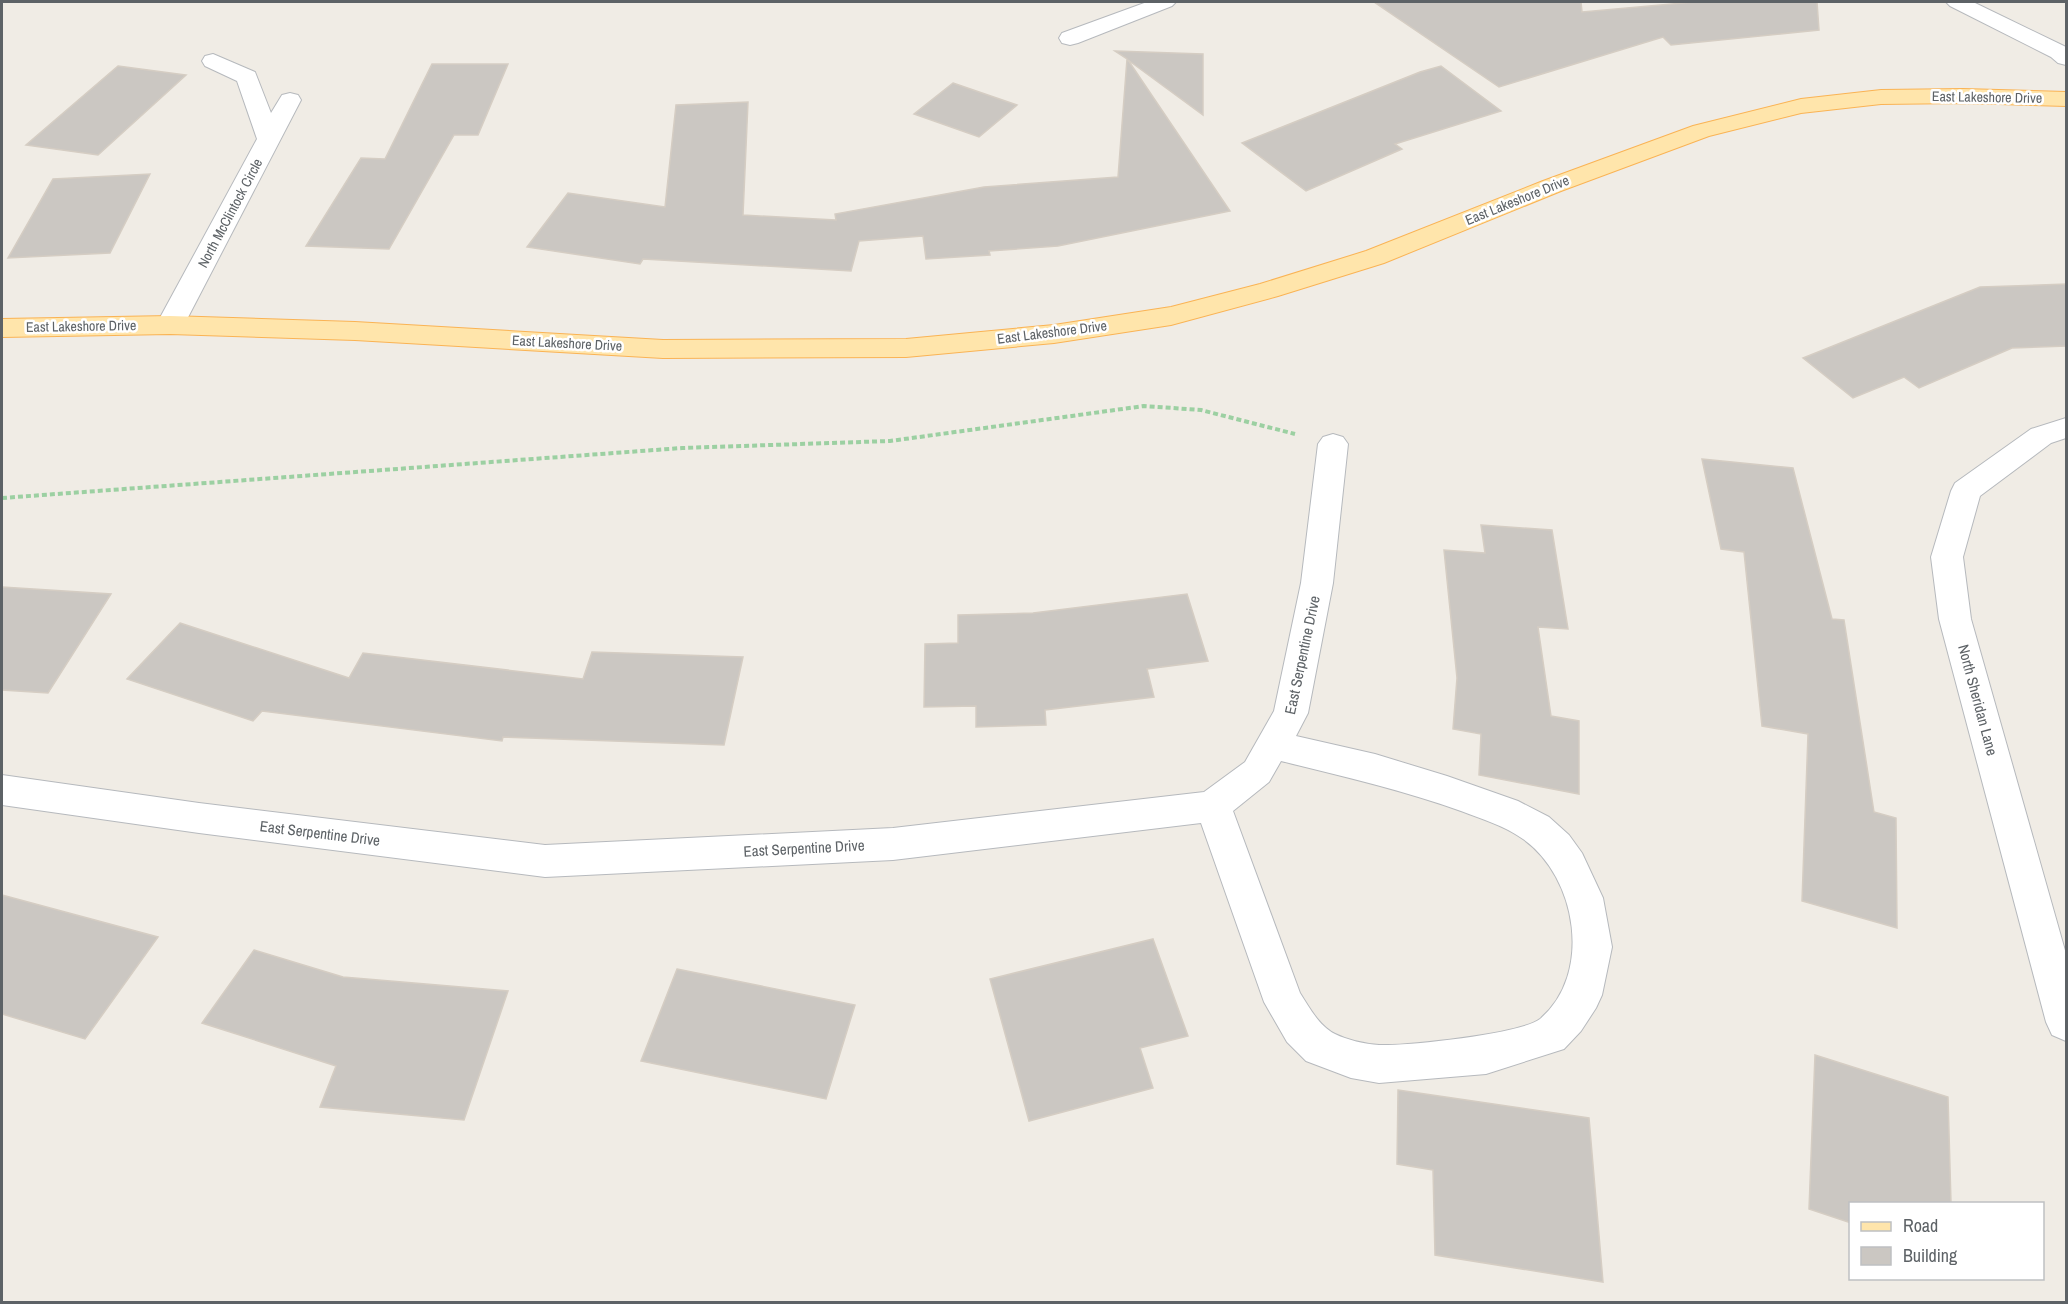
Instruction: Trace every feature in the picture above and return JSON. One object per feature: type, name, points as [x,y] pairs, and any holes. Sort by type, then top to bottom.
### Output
[{"type":"main road","name":"East Lakeshore Drive","points":[[2,328],[170,325],[355,331],[663,349],[906,348],[1054,334],[1172,316],[1269,290],[1375,257],[1552,186],[1701,131],[1801,106],[1881,97],[1963,96],[2067,99]]},
{"type":"street","points":[[1070,38],[1165,2]]},
{"type":"street","points":[[1957,2],[2067,58]]},
{"type":"street","points":[[213,61],[247,77],[269,139]]},
{"type":"street","name":"North McClintock Circle","points":[[170,325],[290,100]]},
{"type":"street","name":"North Sheridan Lane","points":[[2067,428],[2041,436],[1966,491],[1947,557],[1955,618],[2067,1022]]},
{"type":"street","name":"East Serpentine Drive","points":[[2,790],[199,819],[545,861],[893,844],[1179,812],[1213,806],[1257,772],[1291,713],[1315,594],[1333,444]]},
{"type":"street","points":[[1213,806],[1284,1002],[1301,1029],[1320,1048],[1351,1059],[1380,1064],[1486,1055],[1550,1036],[1567,1018],[1582,995],[1593,947],[1584,898],[1569,864],[1556,846],[1536,828],[1447,790],[1375,769],[1274,745]]},
{"type":"path","points":[[2,498],[682,448],[890,441],[1144,406],[1201,410],[1333,444]]},
{"type":"building","points":[[1374,2],[1581,2],[1582,12],[1694,2],[1817,2],[1819,30],[1671,45],[1663,37],[1499,87]]},
{"type":"building","points":[[1115,51],[1203,54],[1203,115],[1128,60],[1230,211],[1058,246],[989,251],[990,255],[926,259],[923,236],[859,241],[851,271],[643,259],[640,264],[527,247],[568,193],[665,207],[676,105],[748,102],[743,215],[836,220],[835,214],[984,187],[1118,177],[1127,59]]},
{"type":"building","points":[[432,64],[508,64],[478,135],[454,135],[389,249],[306,246],[361,158],[385,159]]},
{"type":"building","points":[[118,66],[186,75],[98,155],[26,145]]},
{"type":"building","points":[[1441,66],[1501,111],[1395,144],[1402,149],[1306,191],[1242,143],[1420,72]]},
{"type":"building","points":[[953,83],[1017,105],[979,137],[914,114]]},
{"type":"building","points":[[150,174],[110,253],[8,258],[53,179]]},
{"type":"building","points":[[2067,284],[2067,346],[2012,348],[1919,388],[1904,377],[1853,398],[1803,358],[1980,287]]},
{"type":"building","points":[[1702,459],[1793,468],[1832,619],[1844,620],[1874,812],[1896,818],[1897,928],[1802,901],[1808,734],[1762,726],[1744,552],[1721,549]]},
{"type":"building","points":[[1481,525],[1552,530],[1568,629],[1538,627],[1551,716],[1579,721],[1579,794],[1479,775],[1481,734],[1453,729],[1457,678],[1444,550],[1485,553]]},
{"type":"building","points":[[2,587],[111,594],[48,693],[2,690]]},
{"type":"building","points":[[1187,594],[1208,661],[1147,669],[1154,697],[1045,710],[1046,725],[976,727],[976,706],[924,707],[925,644],[958,643],[958,615],[1033,613]]},
{"type":"building","points":[[180,623],[349,678],[363,653],[583,679],[592,652],[743,657],[724,745],[503,737],[502,741],[262,711],[253,721],[127,679]]},
{"type":"building","points":[[2,895],[158,937],[85,1039],[2,1014]]},
{"type":"building","points":[[1153,939],[1188,1036],[1140,1048],[1153,1088],[1029,1121],[990,979]]},
{"type":"building","points":[[254,950],[343,977],[508,991],[464,1120],[320,1107],[336,1066],[202,1023]]},
{"type":"building","points":[[677,969],[855,1005],[826,1099],[641,1061]]},
{"type":"building","points":[[1815,1055],[1948,1097],[1951,1202],[1849,1202],[1849,1222],[1809,1209]]},
{"type":"building","points":[[1398,1090],[1589,1118],[1603,1282],[1435,1255],[1433,1170],[1397,1164]]}]
